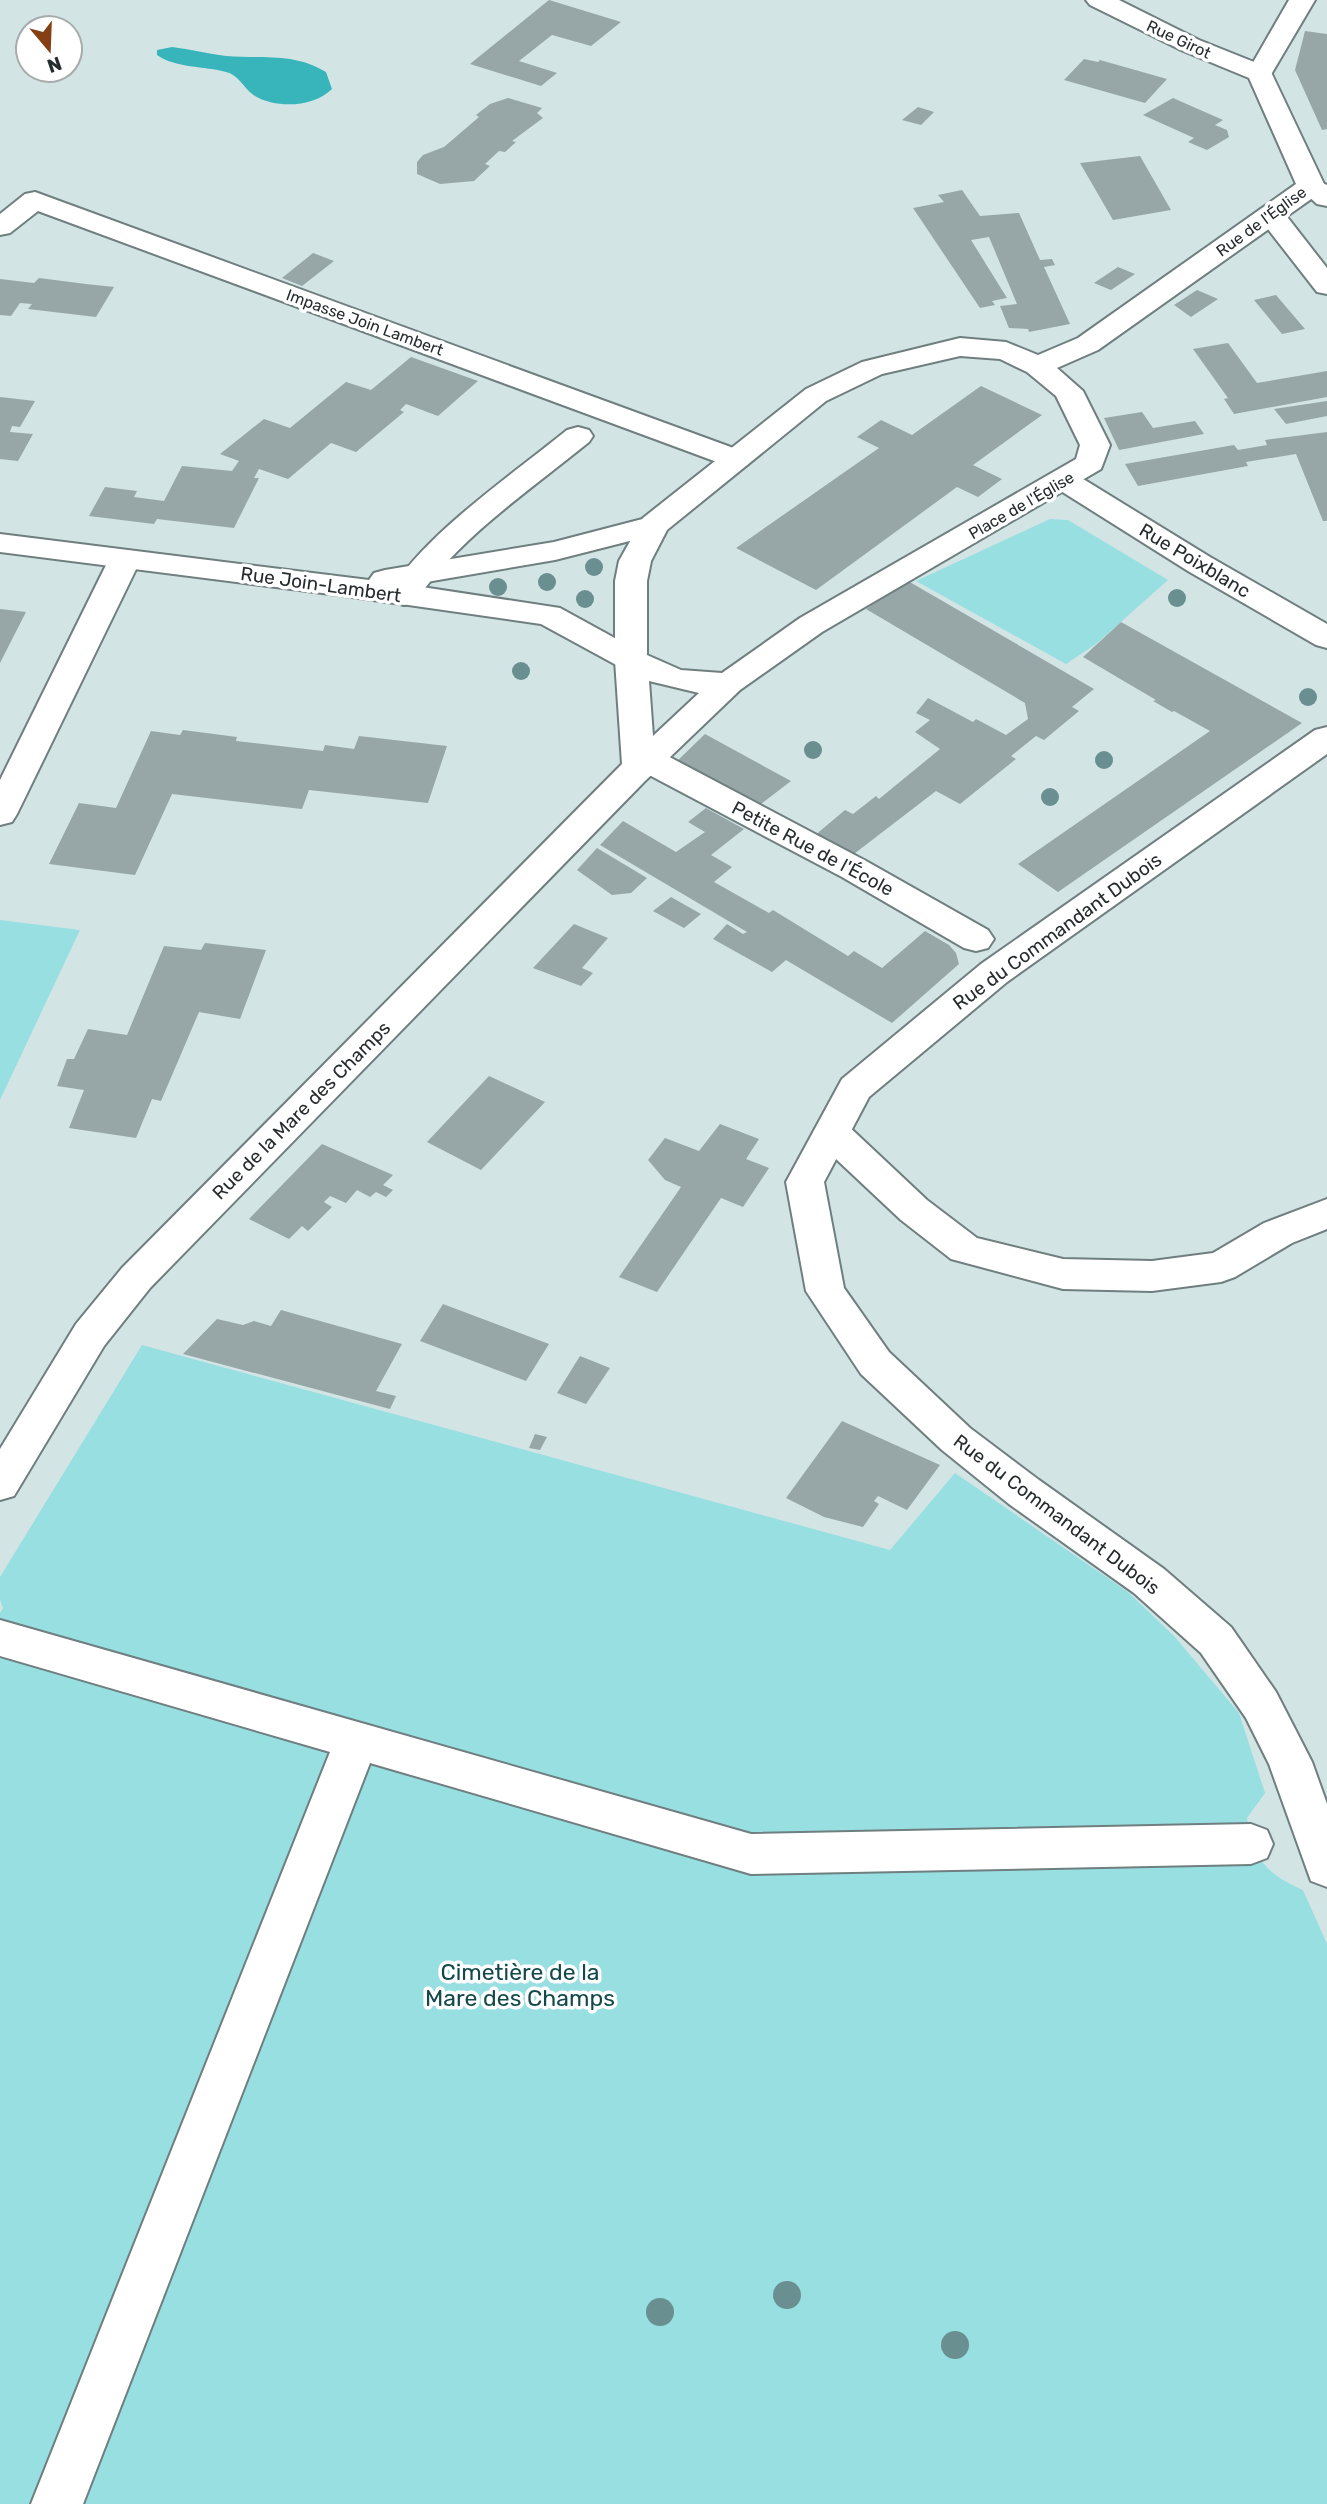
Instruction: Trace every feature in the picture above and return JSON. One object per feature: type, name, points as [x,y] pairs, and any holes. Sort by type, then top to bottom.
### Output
[{"type":"street","name":"Rue Girot","points":[[1099,0],[1189,45],[1259,73]]},
{"type":"street","points":[[1259,73],[1300,4],[1327,7]]},
{"type":"street","name":"Rue de l'Église","points":[[1037,366],[1088,344],[1271,215],[1319,192],[1259,73]]},
{"type":"street","name":"Impasse Join Lambert","points":[[0,227],[35,200],[736,459]]},
{"type":"street","points":[[1271,215],[1327,286]]},
{"type":"street","name":"Place de l'Église","points":[[632,660],[631,581],[635,561],[654,525],[816,395],[872,368],[960,347],[1006,351],[1037,366],[1068,391],[1095,444],[1090,463],[1064,481],[811,625],[729,683]]},
{"type":"street","points":[[409,586],[454,538],[578,436]]},
{"type":"street","name":"Rue Poixblanc","points":[[1064,481],[1327,638]]},
{"type":"street","points":[[409,586],[654,525]]},
{"type":"street","name":"Rue Join-Lambert","points":[[0,543],[338,585],[409,586],[549,615],[632,660]]},
{"type":"street","points":[[3,803],[125,559]]},
{"type":"street","points":[[632,660],[657,675],[681,683],[729,683]]},
{"type":"street","points":[[632,660],[644,763]]},
{"type":"street","name":"Rue de la Mare des Champs","points":[[0,1484],[90,1335],[136,1278],[644,763],[729,683]]},
{"type":"street","name":"Rue du Commandant Dubois","points":[[1327,738],[993,973],[855,1088],[805,1182],[825,1291],[875,1363],[956,1439],[1024,1492],[1149,1581],[1216,1640],[1261,1706],[1290,1762],[1327,1867]]},
{"type":"street","name":"Petite Rue de l'École","points":[[644,763],[854,869],[976,939]]},
{"type":"street","points":[[832,1133],[914,1210],[965,1249],[1063,1274],[1152,1276],[1222,1267],[1278,1233],[1327,1213]]},
{"type":"street","points":[[0,1638],[751,1854],[1251,1844]]},
{"type":"street","points":[[57,2504],[357,1740]]},
{"type":"green space","points":[[1050,519],[1068,520],[1168,580],[1096,644],[1066,664],[916,581]]},
{"type":"green space","points":[[0,920],[80,930],[0,1100]]},
{"type":"green space","name":"Cimetière de la Mare des Champs","points":[[142,1345],[890,1550],[955,1473],[1128,1592],[1175,1637],[1239,1713],[1265,1793],[1247,1818],[1253,1844],[1270,1871],[1303,1890],[1327,1944],[1327,2504],[0,2504],[0,1613],[3,1608],[0,1600],[0,1577]]},
{"type":"shaded area","points":[[172,47],[226,56],[302,61],[326,72],[332,89],[306,103],[274,103],[255,96],[231,74],[172,62],[157,55],[157,50]]},
{"type":"building","points":[[549,0],[621,22],[591,46],[552,35],[519,61],[557,73],[541,86],[470,64]]},
{"type":"building","points":[[1305,31],[1327,34],[1327,129],[1322,130],[1295,70]]},
{"type":"building","points":[[1084,59],[1098,62],[1100,60],[1167,79],[1145,103],[1064,80]]},
{"type":"building","points":[[508,98],[542,108],[537,113],[543,118],[512,141],[516,142],[505,152],[499,151],[485,164],[490,166],[474,181],[440,184],[417,174],[417,162],[423,155],[444,147],[490,104]]},
{"type":"building","points":[[1173,98],[1223,120],[1215,125],[1227,130],[1229,137],[1207,150],[1188,142],[1194,138],[1143,115]]},
{"type":"building","points":[[918,107],[934,112],[921,125],[902,120]]},
{"type":"building","points":[[1140,156],[1171,210],[1113,220],[1080,163]]},
{"type":"building","points":[[962,190],[980,216],[1019,213],[1040,260],[1052,259],[1055,265],[1044,267],[1070,324],[1029,332],[1028,329],[1009,328],[1000,306],[1017,304],[989,237],[971,240],[1007,298],[992,301],[995,305],[980,308],[913,208],[944,202],[938,195]]},
{"type":"building","points":[[313,253],[334,261],[302,286],[282,278]]},
{"type":"building","points":[[1118,267],[1135,274],[1111,290],[1094,283]]},
{"type":"building","points":[[39,278],[114,287],[96,317],[28,309],[32,304],[20,303],[11,316],[0,315],[0,279],[34,283]]},
{"type":"building","points":[[1197,290],[1218,299],[1191,317],[1174,305]]},
{"type":"building","points":[[1276,295],[1305,329],[1282,334],[1254,300]]},
{"type":"building","points":[[1228,343],[1257,383],[1327,371],[1327,397],[1234,414],[1224,399],[1228,398],[1193,349]]},
{"type":"building","points":[[411,357],[478,381],[438,416],[406,404],[400,410],[404,412],[356,452],[331,443],[288,479],[259,469],[254,478],[259,478],[234,528],[157,519],[154,524],[89,516],[105,487],[137,491],[134,497],[164,501],[182,466],[232,471],[239,461],[220,454],[264,419],[290,428],[346,382],[371,390]]},
{"type":"building","points":[[981,386],[1042,415],[973,465],[1002,479],[978,497],[957,487],[816,590],[736,548],[879,448],[857,437],[881,420],[912,435]]},
{"type":"building","points":[[0,397],[35,401],[20,427],[12,426],[10,432],[33,434],[18,461],[0,459]]},
{"type":"building","points":[[1327,401],[1327,416],[1286,424],[1274,409]]},
{"type":"building","points":[[1142,412],[1153,428],[1195,421],[1204,434],[1119,450],[1104,418]]},
{"type":"building","points":[[1327,432],[1327,521],[1323,521],[1296,454],[1246,462],[1248,466],[1138,486],[1125,464],[1234,445],[1238,450],[1267,445],[1265,440]]},
{"type":"building","points":[[908,581],[1094,689],[1072,707],[1079,711],[1044,740],[1036,736],[1011,756],[1016,759],[960,804],[936,791],[850,857],[813,837],[845,810],[853,814],[876,796],[879,799],[940,749],[915,732],[930,720],[916,713],[928,698],[973,722],[976,719],[1006,735],[1028,719],[1025,703],[866,609]]},
{"type":"building","points":[[0,609],[26,612],[0,663]]},
{"type":"building","points":[[1121,622],[1302,723],[1058,892],[1018,864],[1210,731],[1153,701],[1156,700],[1083,657]]},
{"type":"building","points":[[183,730],[237,737],[236,741],[323,751],[325,745],[354,749],[359,736],[447,746],[428,803],[309,790],[302,809],[172,794],[135,875],[49,864],[79,803],[116,808],[151,731],[180,735]]},
{"type":"building","points":[[705,734],[791,781],[757,807],[674,764]]},
{"type":"building","points":[[706,808],[744,829],[711,855],[732,867],[714,882],[769,913],[773,910],[848,956],[854,951],[882,968],[925,931],[949,945],[956,953],[959,964],[892,1023],[786,960],[772,972],[713,939],[727,924],[743,934],[747,932],[600,845],[623,821],[676,852],[705,832],[688,822]]},
{"type":"building","points":[[597,848],[647,878],[631,893],[612,895],[577,870]]},
{"type":"building","points":[[671,897],[701,914],[684,928],[653,911]]},
{"type":"building","points":[[574,924],[608,938],[582,968],[593,973],[581,986],[533,968]]},
{"type":"building","points":[[205,943],[266,950],[240,1019],[199,1012],[161,1101],[152,1099],[136,1138],[69,1128],[84,1090],[57,1086],[67,1059],[74,1059],[88,1029],[127,1035],[164,946],[201,950]]},
{"type":"building","points":[[489,1076],[545,1102],[481,1170],[427,1142]]},
{"type":"building","points":[[720,1124],[759,1139],[746,1159],[769,1168],[743,1207],[721,1198],[657,1292],[619,1277],[681,1187],[665,1180],[648,1160],[665,1138],[699,1151]]},
{"type":"building","points":[[322,1144],[393,1175],[383,1185],[393,1190],[386,1197],[376,1192],[370,1197],[357,1190],[346,1203],[330,1196],[324,1202],[332,1207],[308,1231],[302,1226],[289,1239],[249,1219]]},
{"type":"building","points":[[443,1304],[549,1344],[526,1381],[420,1341]]},
{"type":"building","points":[[281,1310],[402,1344],[376,1391],[396,1396],[390,1409],[183,1354],[217,1319],[243,1325],[254,1321],[271,1326]]},
{"type":"building","points":[[580,1356],[610,1368],[586,1404],[557,1393]]},
{"type":"building","points":[[842,1421],[940,1465],[907,1510],[878,1496],[874,1501],[879,1504],[863,1527],[824,1517],[786,1498]]},
{"type":"building","points":[[535,1434],[547,1437],[540,1450],[529,1448]]}]
